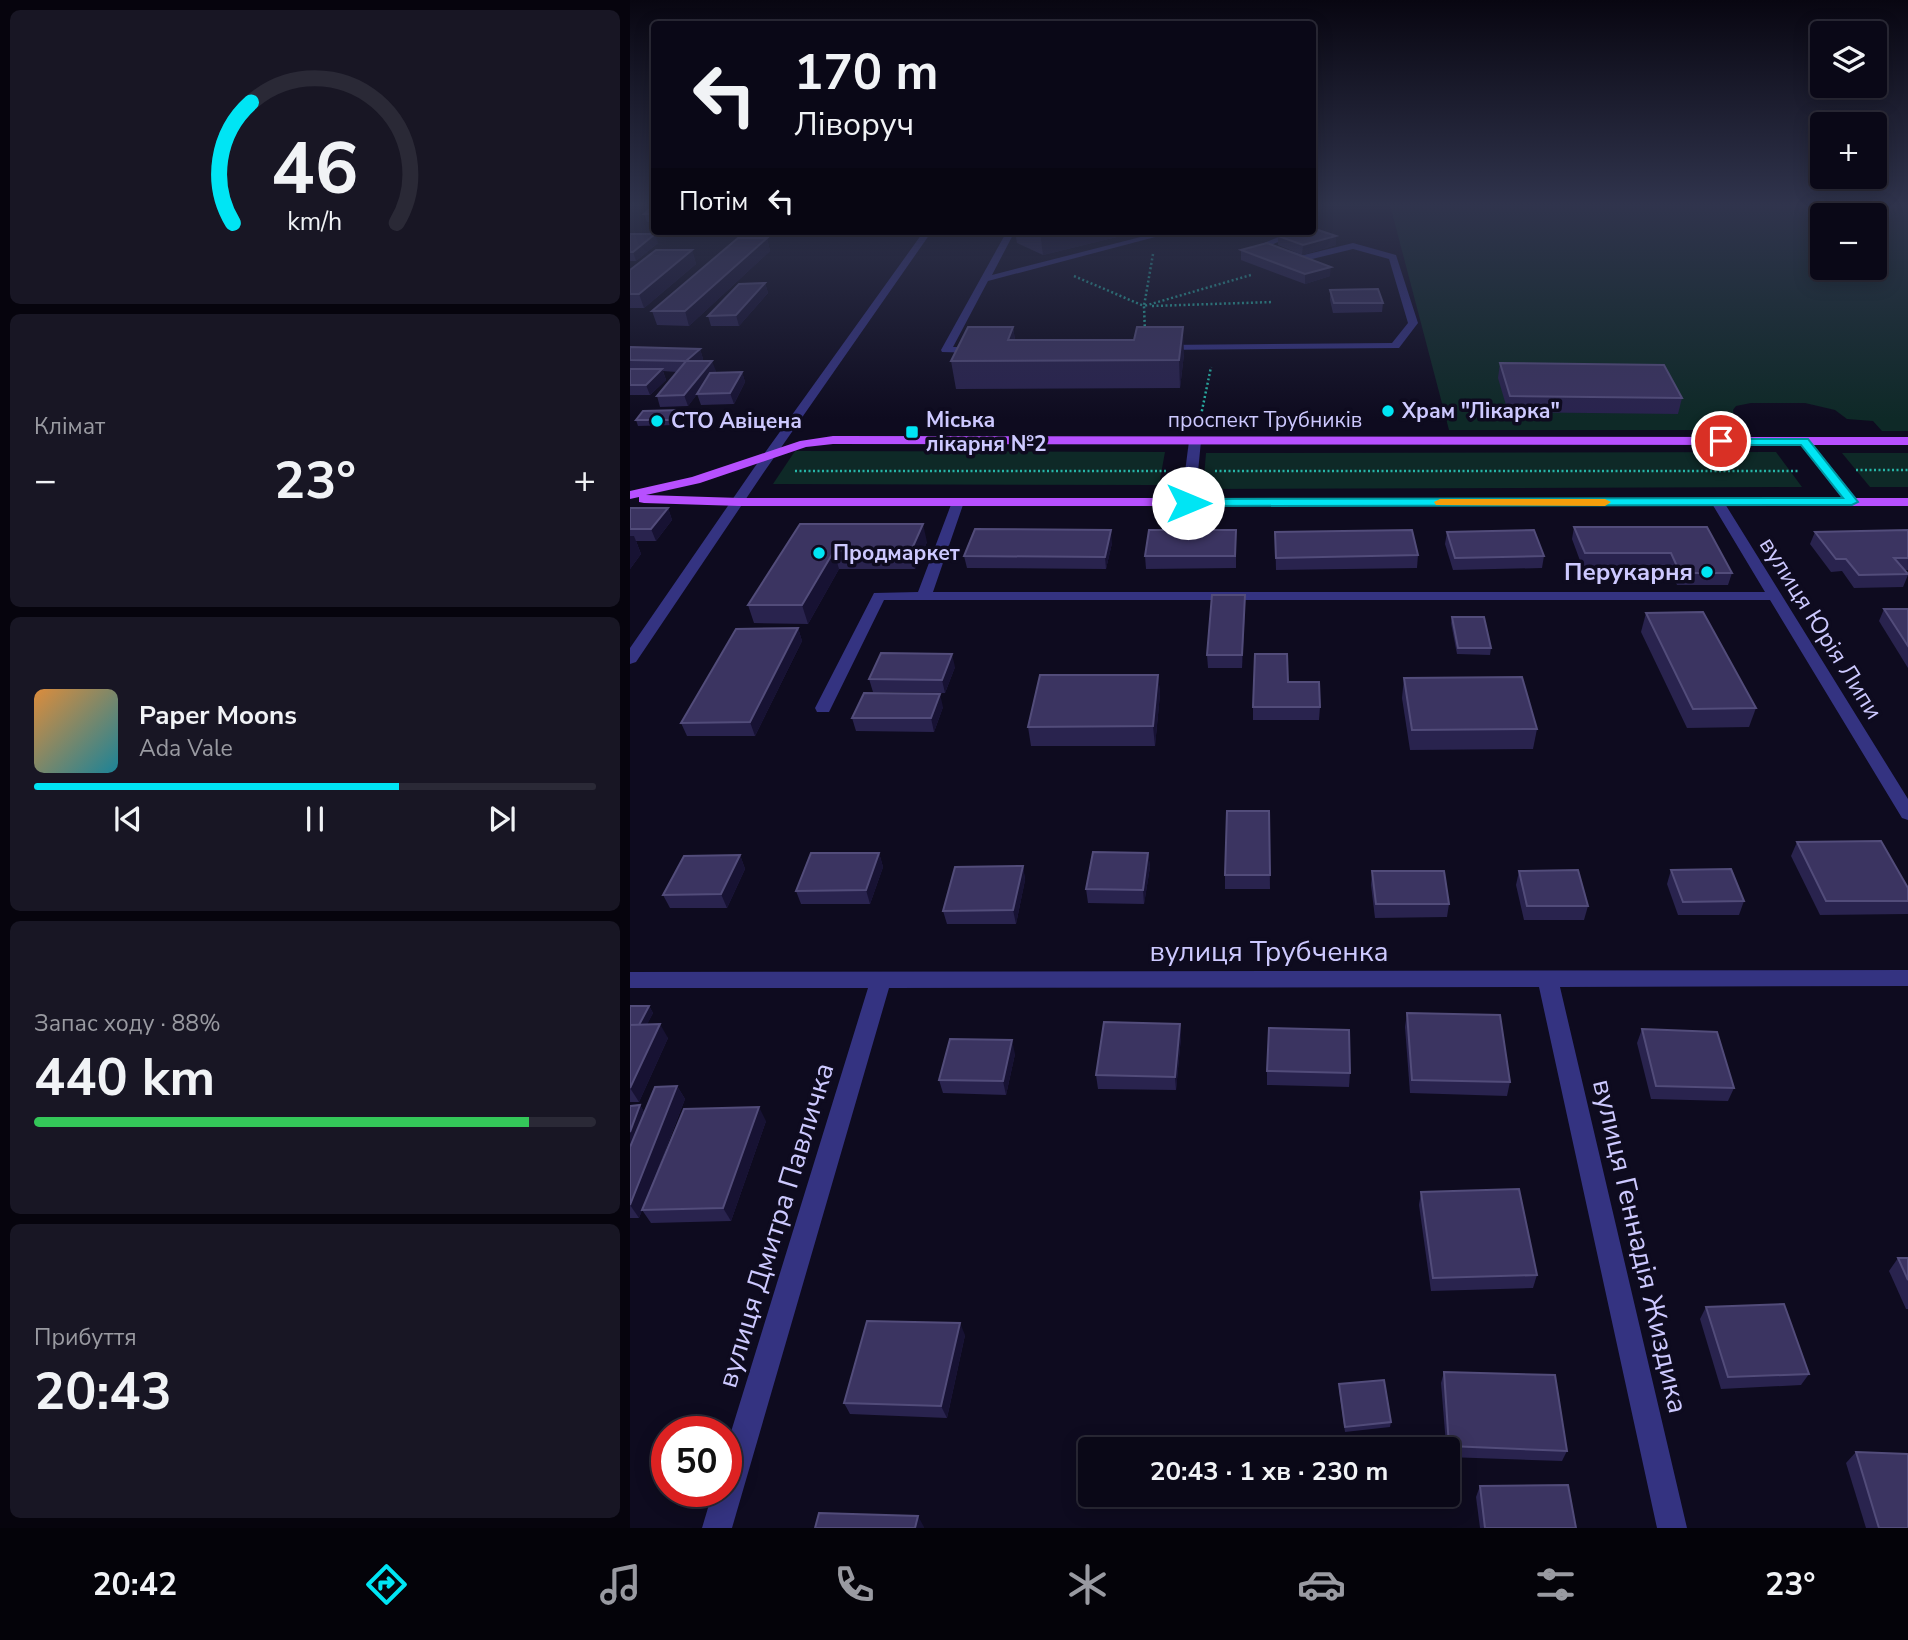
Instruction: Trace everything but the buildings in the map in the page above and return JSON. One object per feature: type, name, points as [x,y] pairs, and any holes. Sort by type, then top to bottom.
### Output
[{"type":"main road","name":"проспект Трубників","points":[[630,497],[696,480],[804,444],[833,440],[1908,441]]},
{"type":"main road","name":"проспект Трубників","points":[[630,497],[738,502],[1908,502]]},
{"type":"street","points":[[630,659],[758,471],[896,276]]},
{"type":"street","points":[[986,350],[946,350],[987,276]]},
{"type":"street","points":[[985,279],[996,276]]},
{"type":"street","points":[[1146,348],[1395,346],[1413,323],[1399,276]]},
{"type":"street","points":[[1188,503],[1195,441]]},
{"type":"street","points":[[1804,441],[1852,502]]},
{"type":"street","points":[[924,596],[958,502]]},
{"type":"street","name":"вулиця Юрія Липи","points":[[1717,502],[1908,814]]},
{"type":"street","points":[[822,708],[879,596],[1775,596]]},
{"type":"street","name":"вулиця Трубченка","points":[[630,980],[1908,978]]},
{"type":"street","name":"вулиця Геннадія Жиздика","points":[[1548,979],[1672,1528]]},
{"type":"street","name":"вулиця Дмитра Павличка","points":[[717,1528],[881,980]]},
{"type":"path","points":[[1073,276],[1144,306],[1273,302]]},
{"type":"path","points":[[1146,348],[1144,306],[1149,276]]},
{"type":"path","points":[[1144,306],[1246,276]]},
{"type":"path","points":[[1195,441],[1216,348]]},
{"type":"path","points":[[758,471],[1908,470]]},
{"type":"green space","points":[[1409,276],[1810,276],[1810,280],[1887,280],[1887,276],[1908,276],[1908,431],[1882,431],[1873,421],[1847,419],[1835,410],[1805,403],[1751,403],[1736,406],[1733,410],[1734,418],[1714,418],[1720,430],[1449,430]]},
{"type":"green space","points":[[795,451],[1165,452],[1159,485],[773,484]]},
{"type":"green space","points":[[1776,452],[1802,487],[1203,489],[1206,453]]},
{"type":"green space","points":[[1842,453],[1908,453],[1908,487],[1870,487]]},
{"type":"slow traffic","points":[[1440,502],[1605,502]]},
{"type":"place","name":"Храм \"Лікарка\"","points":[[1388,411]]},
{"type":"place","name":"СТО Авіцена","points":[[657,421]]},
{"type":"place","name":"Міська лікарня №2","points":[[912,432]]},
{"type":"place","name":"Продмаркет","points":[[819,553]]},
{"type":"place","name":"Перукарня","points":[[1707,572]]},
{"type":"route","points":[[1188,503],[1852,502],[1804,441],[1721,441]]}]
